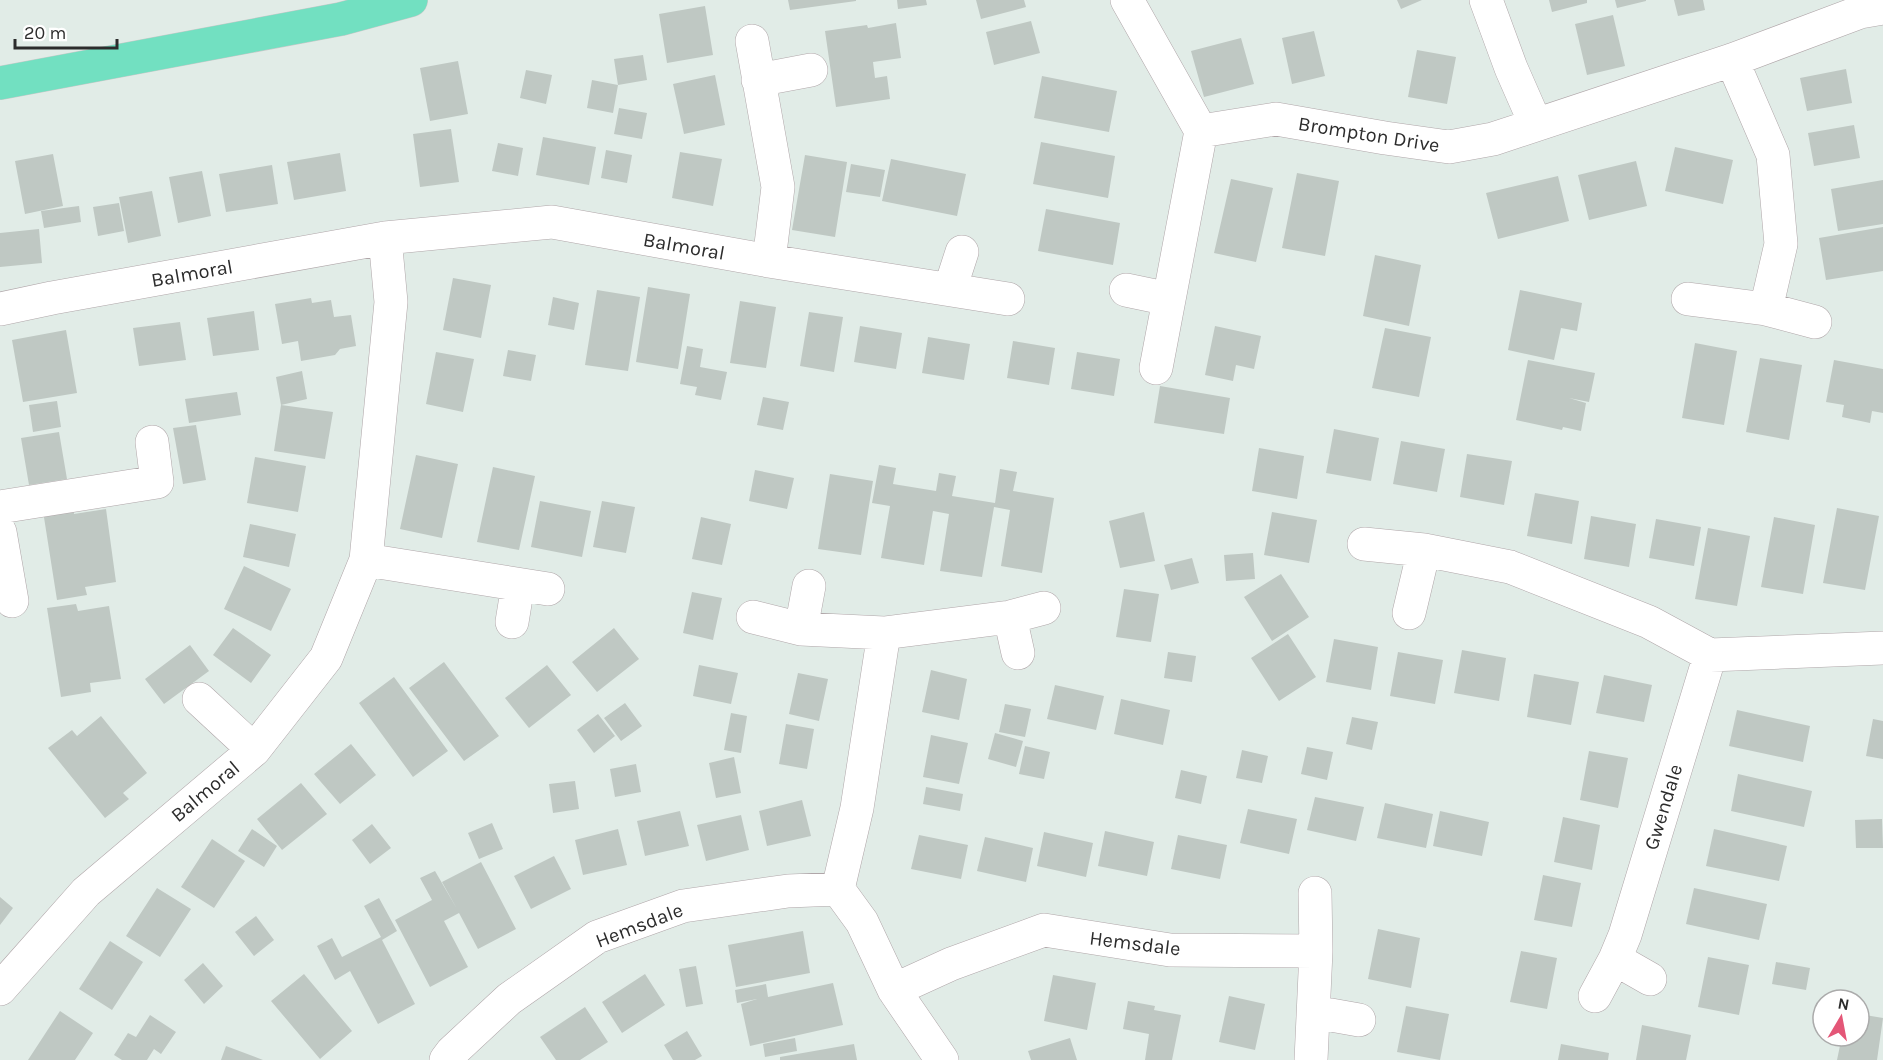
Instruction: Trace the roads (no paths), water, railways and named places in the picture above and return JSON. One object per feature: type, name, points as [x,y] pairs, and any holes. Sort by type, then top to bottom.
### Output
[{"type":"main road","points":[[0,83],[340,19],[411,0]]},
{"type":"street","points":[[1127,0],[1201,131],[1156,368]]},
{"type":"street","points":[[1486,0],[1510,68],[1536,125]]},
{"type":"street","name":"Brompton Drive","points":[[1201,131],[1276,119],[1449,147],[1493,139],[1732,60],[1866,7]]},
{"type":"street","points":[[752,41],[778,188],[769,261]]},
{"type":"street","points":[[1732,60],[1773,155],[1781,244],[1766,309]]},
{"type":"street","points":[[758,80],[811,70]]},
{"type":"street","name":"Balmoral","points":[[0,309],[385,238],[552,222],[769,261],[1008,299]]},
{"type":"street","name":"Balmoral","points":[[0,989],[86,892],[254,750],[326,658],[366,560],[391,302],[385,238]]},
{"type":"street","points":[[950,289],[962,252]]},
{"type":"street","points":[[1126,290],[1169,299]]},
{"type":"street","points":[[1688,299],[1766,309],[1815,321]]},
{"type":"street","points":[[0,507],[157,482],[152,442]]},
{"type":"street","points":[[1364,544],[1424,550],[1510,567],[1649,622],[1710,655],[1883,648]]},
{"type":"street","points":[[2,550],[12,601]]},
{"type":"street","points":[[1409,613],[1424,550]]},
{"type":"street","points":[[366,560],[533,587],[512,622]]},
{"type":"street","points":[[801,629],[809,586]]},
{"type":"street","points":[[753,617],[801,629],[884,633],[1010,617],[1044,608]]},
{"type":"street","points":[[1010,617],[1018,653]]},
{"type":"street","points":[[884,633],[857,808],[838,889],[862,922],[894,990],[942,1060]]},
{"type":"street","name":"Gwendale","points":[[1595,996],[1615,959],[1628,923],[1710,655]]},
{"type":"street","points":[[199,699],[254,750]]},
{"type":"street","name":"Hemsdale","points":[[446,1060],[509,999],[597,938],[683,906],[788,891],[838,889]]},
{"type":"street","points":[[1311,1060],[1316,951],[1315,892]]},
{"type":"street","name":"Hemsdale","points":[[894,990],[951,964],[1044,930],[1170,950],[1316,951]]},
{"type":"street","points":[[1615,959],[1650,979]]},
{"type":"street","points":[[1314,1012],[1359,1020]]}]
